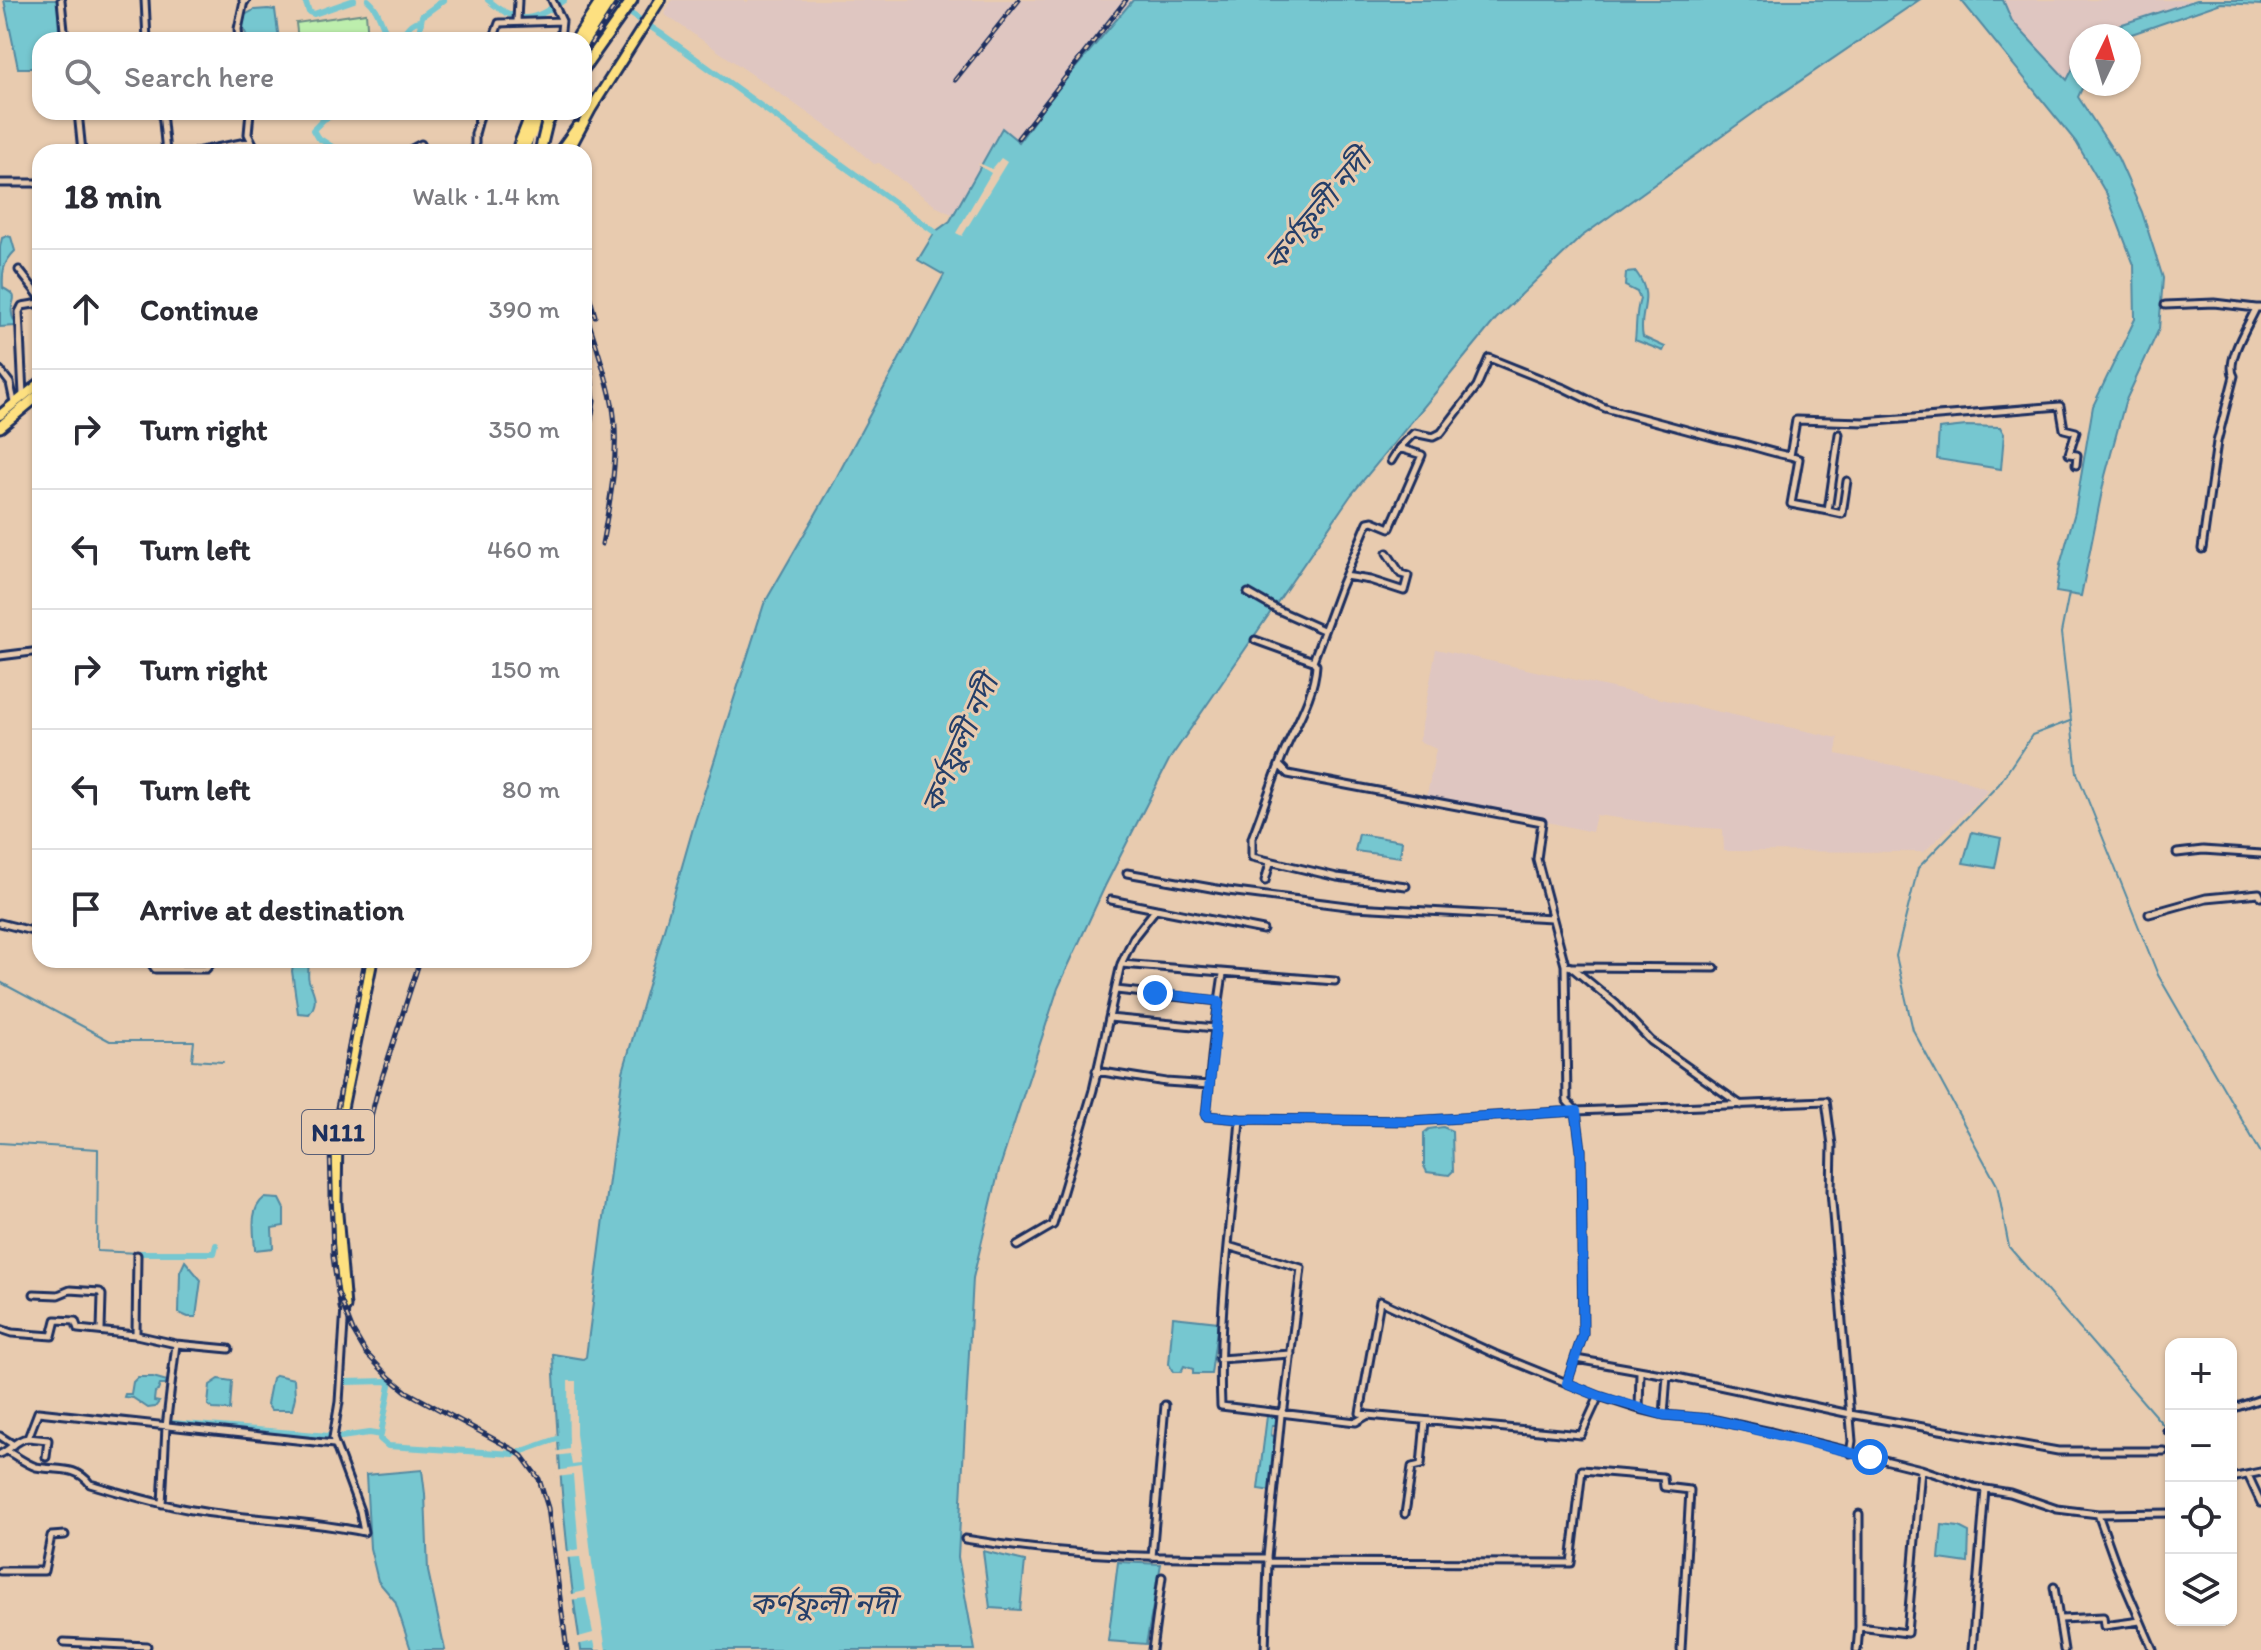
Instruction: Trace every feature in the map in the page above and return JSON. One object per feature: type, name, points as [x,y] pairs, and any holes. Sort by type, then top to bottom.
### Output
[{"type":"highway","points":[[581,32],[602,0]]},
{"type":"highway","points":[[591,32],[612,0]]},
{"type":"highway","points":[[592,57],[632,0]]},
{"type":"highway","points":[[522,144],[529,120]]},
{"type":"highway","points":[[523,144],[537,120]]},
{"type":"highway","points":[[542,144],[549,120]]},
{"type":"highway","points":[[1,414],[32,391]]},
{"type":"highway","points":[[0,430],[32,403]]},
{"type":"highway","name":"N111","points":[[345,1307],[337,1214],[337,1133],[368,968]]},
{"type":"main road","points":[[592,107],[658,3]]},
{"type":"main road","points":[[565,144],[583,120]]},
{"type":"main road","points":[[572,144],[585,120]]},
{"type":"main road","points":[[1,414],[32,390]]},
{"type":"street","points":[[61,0],[64,32]]},
{"type":"street","points":[[145,0],[147,32]]},
{"type":"street","points":[[517,21],[518,0]]},
{"type":"street","points":[[238,32],[244,1]]},
{"type":"street","points":[[552,1],[559,10],[561,32]]},
{"type":"street","points":[[496,32],[499,23],[562,21]]},
{"type":"street","points":[[79,120],[81,144]]},
{"type":"street","points":[[163,120],[165,144]]},
{"type":"street","points":[[249,120],[253,144]]},
{"type":"street","points":[[475,144],[479,120]]},
{"type":"street","points":[[535,144],[539,120]]},
{"type":"street","points":[[236,144],[251,141]]},
{"type":"street","points":[[0,183],[32,183]]},
{"type":"street","points":[[19,270],[32,287]]},
{"type":"street","points":[[2165,305],[2214,303],[2259,308],[2240,339],[2231,367],[2234,376],[2217,442],[2202,549]]},
{"type":"street","points":[[23,395],[19,312],[22,306],[32,304]]},
{"type":"street","points":[[1391,461],[1414,433],[1433,437],[1441,433],[1477,386],[1489,358],[1605,408],[1799,459],[1791,504],[1842,514],[1847,481]]},
{"type":"street","points":[[0,370],[10,383],[14,402]]},
{"type":"street","points":[[1790,456],[1796,420],[1864,422],[2060,406],[2064,429],[2076,432],[2069,454],[2077,455],[2076,465]]},
{"type":"street","points":[[1828,511],[1839,434]]},
{"type":"street","points":[[1313,661],[1344,576],[1368,522],[1390,528],[1422,455],[1399,448]]},
{"type":"street","points":[[1344,576],[1370,580],[1404,591],[1408,576],[1401,574],[1387,553]]},
{"type":"street","points":[[1248,593],[1323,630]]},
{"type":"street","points":[[1255,640],[1313,661],[1317,667],[1301,716],[1288,740],[1252,838],[1252,857],[1337,877],[1406,886]]},
{"type":"street","points":[[0,656],[32,652]]},
{"type":"street","points":[[1279,765],[1288,774],[1542,822],[1537,859],[1568,966],[1567,1101],[1576,1111],[1581,1150],[1583,1334],[1567,1383]]},
{"type":"street","points":[[2177,853],[2203,850],[2261,854]]},
{"type":"street","points":[[1265,881],[1270,863]]},
{"type":"street","points":[[1127,873],[1228,891],[1355,907],[1552,918]]},
{"type":"street","points":[[2149,914],[2206,898],[2259,893],[2261,897]]},
{"type":"street","points":[[1111,900],[1263,930]]},
{"type":"street","points":[[1017,1246],[1053,1225],[1093,1090],[1121,964],[1134,937],[1156,909]]},
{"type":"street","points":[[0,923],[32,931]]},
{"type":"street","points":[[1121,964],[1335,981]]},
{"type":"street","points":[[1568,966],[1715,968]]},
{"type":"street","points":[[1568,966],[1616,1004],[1651,1041],[1741,1105]]},
{"type":"street","points":[[154,968],[164,971],[207,968]]},
{"type":"street","points":[[1223,974],[1206,1116],[1411,1121],[1826,1101],[1832,1145],[1831,1191],[1850,1414],[1850,1453]]},
{"type":"street","points":[[1116,990],[1219,1001]]},
{"type":"street","points":[[1109,1018],[1215,1028]]},
{"type":"street","points":[[1096,1071],[1209,1085]]},
{"type":"street","points":[[1240,1119],[1219,1359],[1221,1406],[1356,1422],[1368,1415]]},
{"type":"street","points":[[1228,1246],[1301,1268],[1281,1415],[1268,1560],[1265,1650]]},
{"type":"street","points":[[136,1335],[137,1255]]},
{"type":"street","points":[[34,1294],[58,1295],[70,1290],[100,1292],[101,1330]]},
{"type":"street","points":[[1599,1396],[1581,1435],[1360,1413],[1380,1301],[1495,1354],[1639,1409],[1664,1415],[1711,1419],[1921,1469],[2057,1509],[2098,1514],[2165,1513]]},
{"type":"street","points":[[7,1451],[34,1466],[74,1470],[90,1484],[162,1504],[216,1513],[317,1522],[364,1532],[360,1511],[334,1439],[345,1307]]},
{"type":"street","points":[[0,1329],[52,1336],[56,1320],[65,1319],[75,1321],[78,1329],[229,1349]]},
{"type":"street","points":[[162,1504],[166,1427],[176,1344]]},
{"type":"street","points":[[1219,1359],[1291,1354]]},
{"type":"street","points":[[1576,1359],[1850,1414],[2058,1451],[2164,1451]]},
{"type":"street","points":[[1639,1409],[1640,1372]]},
{"type":"street","points":[[1664,1415],[1667,1375]]},
{"type":"street","points":[[2237,1407],[2261,1399]]},
{"type":"street","points":[[1152,1557],[1165,1405]]},
{"type":"street","points":[[28,1438],[38,1412],[119,1419],[166,1427],[334,1439]]},
{"type":"street","points":[[1405,1514],[1412,1467],[1421,1465],[1425,1421]]},
{"type":"street","points":[[0,1436],[14,1445]]},
{"type":"street","points":[[0,1454],[21,1438],[28,1438],[48,1440],[46,1457]]},
{"type":"street","points":[[1859,1627],[1907,1633],[1921,1469]]},
{"type":"street","points":[[965,1539],[1030,1550],[1152,1557],[1571,1563],[1582,1470],[1663,1477],[1664,1487],[1690,1490],[1681,1650]]},
{"type":"street","points":[[2237,1477],[2261,1472]]},
{"type":"street","points":[[2248,1475],[2261,1503]]},
{"type":"street","points":[[1972,1650],[1985,1489]]},
{"type":"street","points":[[1857,1650],[1859,1514]]},
{"type":"street","points":[[2098,1514],[2153,1650]]},
{"type":"street","points":[[0,1571],[44,1571],[51,1536],[65,1535]]},
{"type":"street","points":[[1152,1650],[1162,1577]]},
{"type":"street","points":[[2054,1587],[2064,1650]]},
{"type":"street","points":[[2061,1619],[2103,1617],[2104,1626],[2140,1621]]},
{"type":"street","points":[[64,1642],[147,1646]]},
{"type":"shaded area","points":[[672,0],[1133,0],[1050,98],[1019,142],[1002,129],[954,215],[937,207],[879,163],[874,164],[850,143],[664,14]]},
{"type":"shaded area","points":[[2003,0],[2197,0],[2122,24],[2069,24],[2067,81],[2013,22]]},
{"type":"shaded area","points":[[1436,649],[1838,738],[1836,754],[1955,777],[1989,790],[1924,852],[1724,851],[1723,829],[1596,815],[1592,832],[1427,795],[1436,749],[1419,741]]},
{"type":"green space","points":[[366,13],[367,32],[297,32],[296,23]]},
{"type":"water","points":[[4,0],[58,0],[59,32],[32,32],[32,68],[18,68]]},
{"type":"water","name":"কর্ণফুলী নদী","points":[[1133,0],[1919,0],[1762,107],[1581,237],[1496,319],[1351,495],[1169,760],[1058,988],[999,1170],[973,1278],[958,1557],[975,1650],[581,1650],[563,1502],[553,1354],[586,1357],[623,1072],[693,828],[764,604],[833,484],[944,275],[918,260],[935,232],[950,221],[1002,128],[1019,142],[1050,98]]},
{"type":"water","points":[[1961,0],[2003,0],[2012,21],[2067,80],[2069,76],[2069,96],[2078,96],[2118,158],[2142,212],[2163,278],[2159,329],[2125,402],[2105,476],[2081,596],[2056,592],[2060,565],[2075,512],[2093,406],[2135,319],[2134,265],[2107,195],[2076,142]]},
{"type":"water","points":[[2197,0],[2261,0],[2261,5],[2221,3],[2141,31],[2141,24],[2122,24]]},
{"type":"water","points":[[254,10],[275,10],[278,32],[245,32],[245,15]]},
{"type":"water","points":[[11,237],[15,251],[4,268],[3,288],[14,297],[12,317],[16,326],[0,327],[0,247],[2,238]]},
{"type":"water","points":[[1636,272],[1645,290],[1643,337],[1665,347],[1663,351],[1635,340],[1640,299],[1637,292],[1625,286],[1626,273]]},
{"type":"water","points":[[2000,427],[2004,434],[2001,469],[1937,459],[1939,429]]},
{"type":"water","points":[[1972,832],[2001,838],[1995,868],[1963,863]]},
{"type":"water","points":[[1359,834],[1402,841],[1400,857],[1355,851]]},
{"type":"water","points":[[293,968],[309,968],[308,979],[315,1001],[309,1014],[298,1013]]},
{"type":"water","points":[[1443,1127],[1452,1131],[1453,1171],[1449,1175],[1427,1172],[1424,1166],[1424,1133]]},
{"type":"water","points":[[264,1198],[279,1199],[284,1209],[284,1226],[272,1228],[273,1248],[255,1250],[254,1215]]},
{"type":"water","points":[[185,1261],[201,1280],[196,1317],[179,1313],[180,1272]]},
{"type":"water","points":[[1173,1317],[1218,1322],[1211,1374],[1193,1374],[1193,1369],[1184,1366],[1181,1372],[1173,1372],[1169,1364]]},
{"type":"water","points":[[276,1375],[294,1379],[292,1410],[271,1410],[267,1404],[272,1378]]},
{"type":"water","points":[[138,1377],[167,1381],[155,1392],[154,1401],[159,1402],[155,1407],[148,1408],[133,1398],[124,1397],[131,1394],[133,1382]]},
{"type":"water","points":[[219,1379],[232,1381],[230,1410],[213,1409],[208,1405],[210,1385]]},
{"type":"water","points":[[1267,1416],[1280,1417],[1280,1425],[1272,1425],[1271,1435],[1277,1437],[1272,1491],[1258,1489]]},
{"type":"water","points":[[422,1470],[428,1571],[445,1650],[411,1650],[395,1601],[378,1581],[370,1548],[366,1475]]},
{"type":"water","points":[[1942,1525],[1969,1532],[1968,1563],[1939,1559]]},
{"type":"water","points":[[983,1551],[1025,1561],[1020,1610],[990,1608]]},
{"type":"water","points":[[1118,1562],[1161,1564],[1146,1644],[1108,1641]]},
{"type":"pier","points":[[1001,158],[1007,162],[962,236],[956,233],[991,173],[979,163],[992,169]]},
{"type":"pier","points":[[568,1381],[576,1381],[576,1434],[580,1464],[572,1465],[570,1454],[554,1456],[554,1452],[569,1449]]},
{"type":"pier","points":[[581,1467],[606,1650],[596,1650],[594,1641],[576,1645],[575,1638],[593,1633],[586,1598],[569,1600],[568,1595],[585,1591],[580,1557],[565,1558],[564,1552],[579,1549],[573,1475],[556,1477],[555,1471]]},
{"type":"waterway","points":[[305,0],[309,12],[314,14],[354,0]]},
{"type":"waterway","points":[[368,0],[387,32]]},
{"type":"waterway","points":[[419,32],[422,16],[444,0]]},
{"type":"waterway","points":[[488,0],[509,14],[526,18],[544,13],[564,0]]},
{"type":"waterway","points":[[610,0],[939,235]]},
{"type":"waterway","points":[[404,32],[419,21]]},
{"type":"waterway","points":[[323,120],[313,130],[328,144]]},
{"type":"waterway","points":[[2069,593],[2061,633],[2077,773],[2158,975],[2261,1153]]},
{"type":"waterway","points":[[2070,721],[2032,735],[1999,784],[1918,868],[1896,956],[1913,1030],[1997,1185],[2009,1247],[2165,1427]]},
{"type":"waterway","points":[[0,982],[110,1041],[194,1041],[192,1060],[223,1062]]},
{"type":"waterway","points":[[0,1143],[98,1149],[97,1251],[138,1253]]},
{"type":"waterway","points":[[138,1253],[214,1253],[216,1245]]},
{"type":"waterway","points":[[345,1382],[388,1381],[390,1385],[380,1439],[388,1446],[514,1454],[557,1439],[566,1439]]},
{"type":"waterway","points":[[172,1423],[341,1437],[369,1433],[381,1435]]},
{"type":"railway","points":[[592,42],[619,0]]},
{"type":"railway","points":[[955,80],[1019,0]]},
{"type":"railway","points":[[1018,138],[1126,0]]},
{"type":"railway","points":[[546,120],[546,144]]},
{"type":"railway","points":[[592,305],[595,316]]},
{"type":"railway","points":[[592,333],[615,424],[613,476],[602,544]]},
{"type":"railway","points":[[364,968],[330,1149],[333,1257],[338,1293],[353,1331],[366,1353],[389,1377],[407,1392],[514,1450],[539,1479],[548,1508],[567,1650]]},
{"type":"railway","points":[[366,1136],[417,968]]},
{"type":"route","points":[[1155,993],[1219,1001],[1206,1116],[1411,1121],[1576,1111],[1581,1150],[1583,1334],[1567,1383],[1639,1409],[1664,1415],[1711,1419],[1870,1457]]}]
